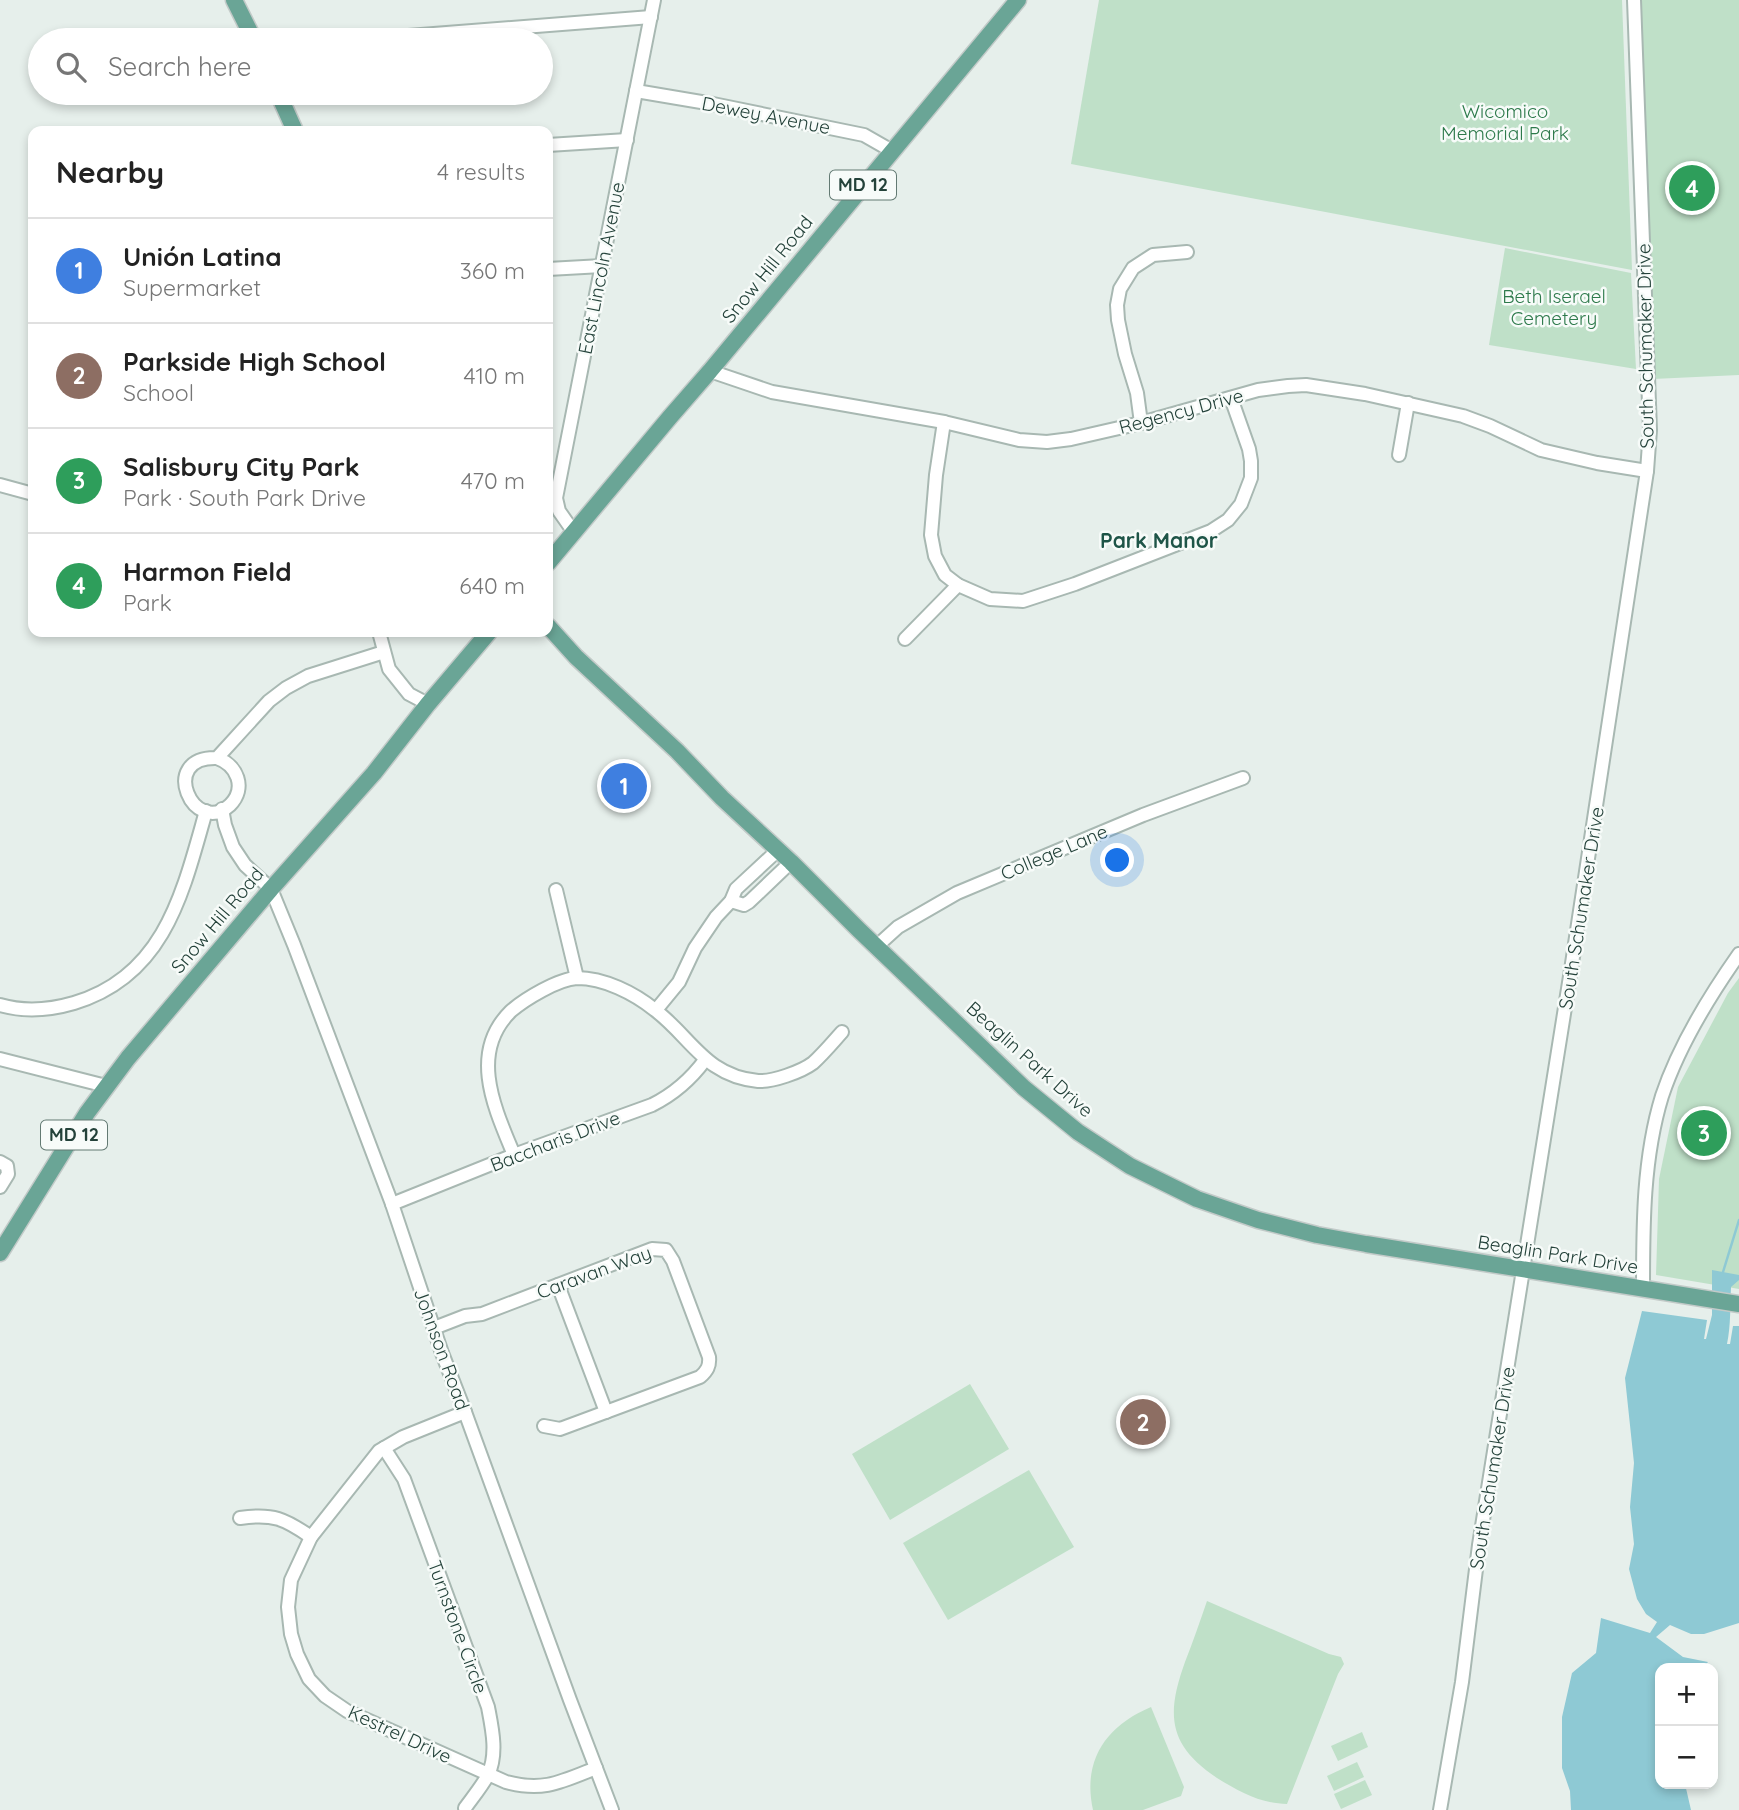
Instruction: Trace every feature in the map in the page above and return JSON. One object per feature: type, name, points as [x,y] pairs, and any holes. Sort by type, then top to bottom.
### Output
[{"type":"main road","points":[[234,0],[248,28]]},
{"type":"main road","name":"Snow Hill Road","points":[[553,554],[710,371],[1018,0]]},
{"type":"main road","points":[[283,105],[293,126]]},
{"type":"main road","name":"Beaglin Park Drive","points":[[553,632],[576,657],[1024,1088],[1106,1151],[1168,1185],[1231,1212],[1317,1235],[1738,1303]]},
{"type":"main road","name":"Snow Hill Road","points":[[0,1253],[106,1086],[271,889],[373,773],[485,637]]},
{"type":"street","name":"East Lincoln Avenue","points":[[573,531],[559,511],[556,498],[654,0]]},
{"type":"street","name":"South Schumaker Drive","points":[[1440,1810],[1462,1682],[1479,1545],[1647,471],[1650,430],[1634,0]]},
{"type":"street","points":[[510,28],[651,17]]},
{"type":"street","name":"Dewey Avenue","points":[[636,91],[864,135],[892,151]]},
{"type":"street","points":[[553,145],[626,140]]},
{"type":"street","points":[[1140,423],[1137,393],[1118,320],[1120,289],[1133,268],[1153,255],[1187,252]]},
{"type":"street","points":[[553,269],[603,266]]},
{"type":"street","name":"Regency Drive","points":[[710,371],[772,393],[944,422],[1019,440],[1047,442],[1140,423],[1258,390],[1306,385],[1365,394],[1463,416],[1541,450],[1647,471]]},
{"type":"street","points":[[944,422],[931,535],[935,556],[945,575],[958,584],[990,599],[1023,601],[1075,584],[1211,531],[1228,520],[1241,504],[1251,478],[1249,449],[1231,398]]},
{"type":"street","points":[[1399,455],[1408,403]]},
{"type":"street","points":[[0,485],[28,493]]},
{"type":"street","points":[[905,639],[958,584]]},
{"type":"street","points":[[380,637],[389,669],[409,694],[428,704]]},
{"type":"street","points":[[217,758],[269,701],[286,688],[308,676],[384,652]]},
{"type":"street","points":[[217,758],[231,766],[236,773],[236,797],[222,809],[206,811],[192,803],[188,797],[185,781],[193,765],[200,760],[217,758]]},
{"type":"street","name":"College Lane","points":[[877,946],[898,926],[957,892],[1143,815],[1243,778]]},
{"type":"street","points":[[222,809],[225,825],[239,856],[271,889]]},
{"type":"street","points":[[0,1005],[29,1009],[65,1006],[112,988],[135,970],[149,955],[173,913],[206,811]]},
{"type":"street","points":[[656,1010],[679,982],[704,933],[731,901],[736,889],[778,850]]},
{"type":"street","points":[[731,901],[744,905],[749,902],[791,862]]},
{"type":"street","name":"Johnson Road","points":[[271,889],[392,1204],[434,1328],[612,1810]]},
{"type":"street","points":[[556,890],[577,978]]},
{"type":"street","points":[[1643,1289],[1645,1192],[1652,1139],[1663,1094],[1697,1020],[1739,954]]},
{"type":"street","points":[[514,1155],[498,1115],[487,1074],[488,1057],[495,1035],[511,1012],[531,995],[555,985],[577,978],[597,981],[625,991],[656,1010],[716,1068],[760,1081],[782,1077],[811,1064],[842,1032]]},
{"type":"street","points":[[0,1059],[106,1086]]},
{"type":"street","name":"Baccharis Drive","points":[[392,1204],[514,1155],[652,1105],[682,1085],[705,1060]]},
{"type":"street","points":[[0,1162],[7,1166],[8,1174],[0,1187]]},
{"type":"street","name":"Caravan Way","points":[[434,1328],[465,1316],[482,1314],[652,1249],[666,1250],[673,1261],[709,1357],[708,1369],[701,1377],[560,1429],[544,1426]]},
{"type":"street","points":[[558,1285],[606,1412]]},
{"type":"street","name":"Kestrel Drive","points":[[465,1412],[403,1437],[379,1451],[311,1537],[291,1580],[288,1607],[291,1634],[297,1654],[309,1679],[325,1696],[347,1711],[506,1782],[522,1786],[545,1786],[596,1768]]},
{"type":"street","name":"Turnstone Circle","points":[[384,1448],[404,1479],[488,1707],[493,1755],[488,1774],[465,1808]]},
{"type":"street","points":[[240,1518],[259,1515],[287,1521],[311,1537]]},
{"type":"green space","name":"Wicomico Memorial Park","points":[[1099,0],[1622,0],[1632,270],[1071,164]]},
{"type":"green space","points":[[1635,0],[1739,0],[1739,375],[1653,379]]},
{"type":"green space","name":"Beth Iserael Cemetery","points":[[1505,248],[1631,273],[1636,369],[1489,345]]},
{"type":"green space","points":[[1739,978],[1739,1289],[1656,1275],[1659,1179],[1678,1087],[1728,993]]},
{"type":"green space","points":[[970,1384],[1009,1449],[890,1520],[852,1454]]},
{"type":"green space","points":[[1029,1470],[1074,1547],[948,1620],[903,1543]]},
{"type":"green space","points":[[1207,1601],[1341,1657],[1344,1664],[1287,1804],[1259,1799],[1225,1783],[1201,1766],[1180,1741],[1174,1713],[1175,1698]]},
{"type":"green space","points":[[1151,1707],[1184,1787],[1181,1796],[1143,1810],[1093,1810],[1091,1775],[1101,1747],[1121,1724]]},
{"type":"green space","points":[[1362,1732],[1368,1747],[1338,1761],[1331,1746]]},
{"type":"green space","points":[[1357,1762],[1364,1777],[1334,1791],[1327,1776]]},
{"type":"green space","points":[[1365,1780],[1372,1795],[1341,1809],[1334,1794]]},
{"type":"water","points":[[1712,1270],[1739,1275],[1739,1280],[1731,1287],[1727,1344],[1730,1344],[1733,1326],[1739,1326],[1739,1623],[1704,1634],[1691,1634],[1670,1625],[1656,1637],[1683,1657],[1708,1662],[1655,1663],[1655,1789],[1686,1789],[1691,1810],[1571,1810],[1570,1791],[1562,1768],[1562,1717],[1572,1673],[1596,1653],[1601,1618],[1650,1633],[1657,1622],[1646,1614],[1637,1599],[1629,1569],[1634,1544],[1630,1507],[1634,1463],[1625,1378],[1642,1311],[1707,1320],[1704,1339],[1712,1315]]},
{"type":"waterway","points":[[1723,1272],[1739,1220]]},
{"type":"place","name":"Harmon Field","points":[[1692,188]]},
{"type":"place","name":"Unión Latina","points":[[624,786]]},
{"type":"place","name":"Salisbury City Park","points":[[1704,1133]]},
{"type":"place","name":"Parkside High School","points":[[1143,1422]]},
{"type":"district","name":"Park Manor","points":[[1159,541]]}]
